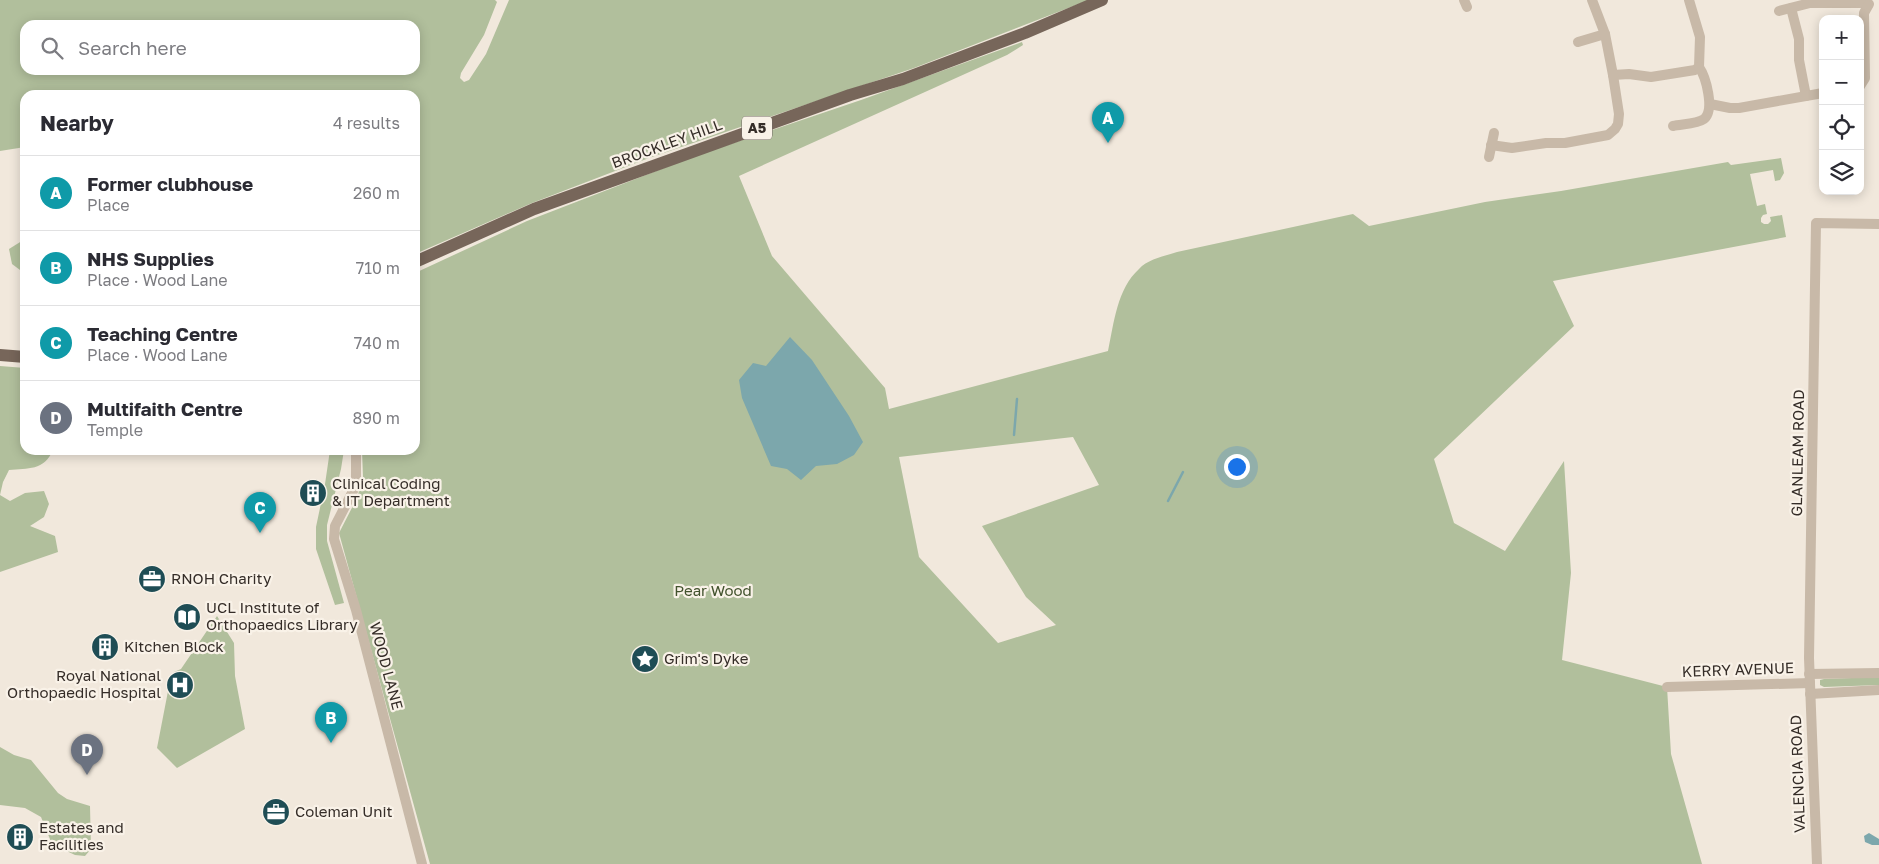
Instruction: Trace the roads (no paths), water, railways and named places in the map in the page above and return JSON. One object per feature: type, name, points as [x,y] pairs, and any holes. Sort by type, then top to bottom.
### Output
[{"type":"main road","name":"BROCKLEY HILL","points":[[420,260],[534,209],[850,95],[903,79],[1102,0]]},
{"type":"main road","points":[[0,355],[20,357]]},
{"type":"street","points":[[1492,145],[1512,148],[1565,143],[1608,135],[1612,132],[1619,120],[1613,75],[1605,34],[1592,0]]},
{"type":"street","points":[[1673,126],[1702,121],[1708,115],[1710,104],[1705,77],[1699,67],[1700,37],[1689,0]]},
{"type":"street","points":[[1779,11],[1810,3],[1871,3]]},
{"type":"street","points":[[1864,80],[1864,13],[1871,3]]},
{"type":"street","points":[[1791,8],[1799,39],[1799,60],[1806,96]]},
{"type":"street","points":[[1578,42],[1605,34]]},
{"type":"street","points":[[1613,75],[1629,74],[1652,77],[1695,70],[1699,67]]},
{"type":"street","points":[[1710,104],[1730,108],[1819,94]]},
{"type":"street","points":[[1490,157],[1494,133]]},
{"type":"street","name":"GLANLEAM ROAD","points":[[1810,678],[1816,223],[1879,224]]},
{"type":"street","name":"WOOD LANE","points":[[356,455],[354,489],[335,526],[334,539],[356,610],[422,864]]},
{"type":"street","name":"KERRY AVENUE","points":[[1667,687],[1879,673]]},
{"type":"street","name":"VALENCIA ROAD","points":[[1810,678],[1817,864]]},
{"type":"street","points":[[1810,694],[1879,690]]},
{"type":"water","points":[[790,337],[812,360],[849,416],[863,442],[854,455],[837,464],[816,466],[801,480],[787,469],[771,466],[742,398],[739,380],[753,363],[766,366]]},
{"type":"water","points":[[1869,833],[1879,839],[1879,845],[1865,842],[1864,836]]},
{"type":"waterway","points":[[1014,435],[1017,399]]},
{"type":"waterway","points":[[1168,501],[1183,472]]},
{"type":"place","name":"Former clubhouse","points":[[1108,143]]},
{"type":"place","name":"Clinical Coding & IT Department","points":[[313,493]]},
{"type":"place","name":"Teaching Centre","points":[[260,533]]},
{"type":"place","name":"RNOH Charity","points":[[152,579]]},
{"type":"place","name":"UCL Institute of Orthopaedics Library","points":[[187,617]]},
{"type":"place","name":"Kitchen Block","points":[[105,647]]},
{"type":"place","name":"Grim's Dyke","points":[[645,659]]},
{"type":"place","name":"Royal National Orthopaedic Hospital","points":[[180,685]]},
{"type":"place","name":"NHS Supplies","points":[[331,743]]},
{"type":"place","name":"Multifaith Centre","points":[[87,775]]},
{"type":"place","name":"Coleman Unit","points":[[276,812]]},
{"type":"place","name":"Estates and Facilities","points":[[20,837]]},
{"type":"park label","name":"Pear Wood","points":[[713,591]]}]
